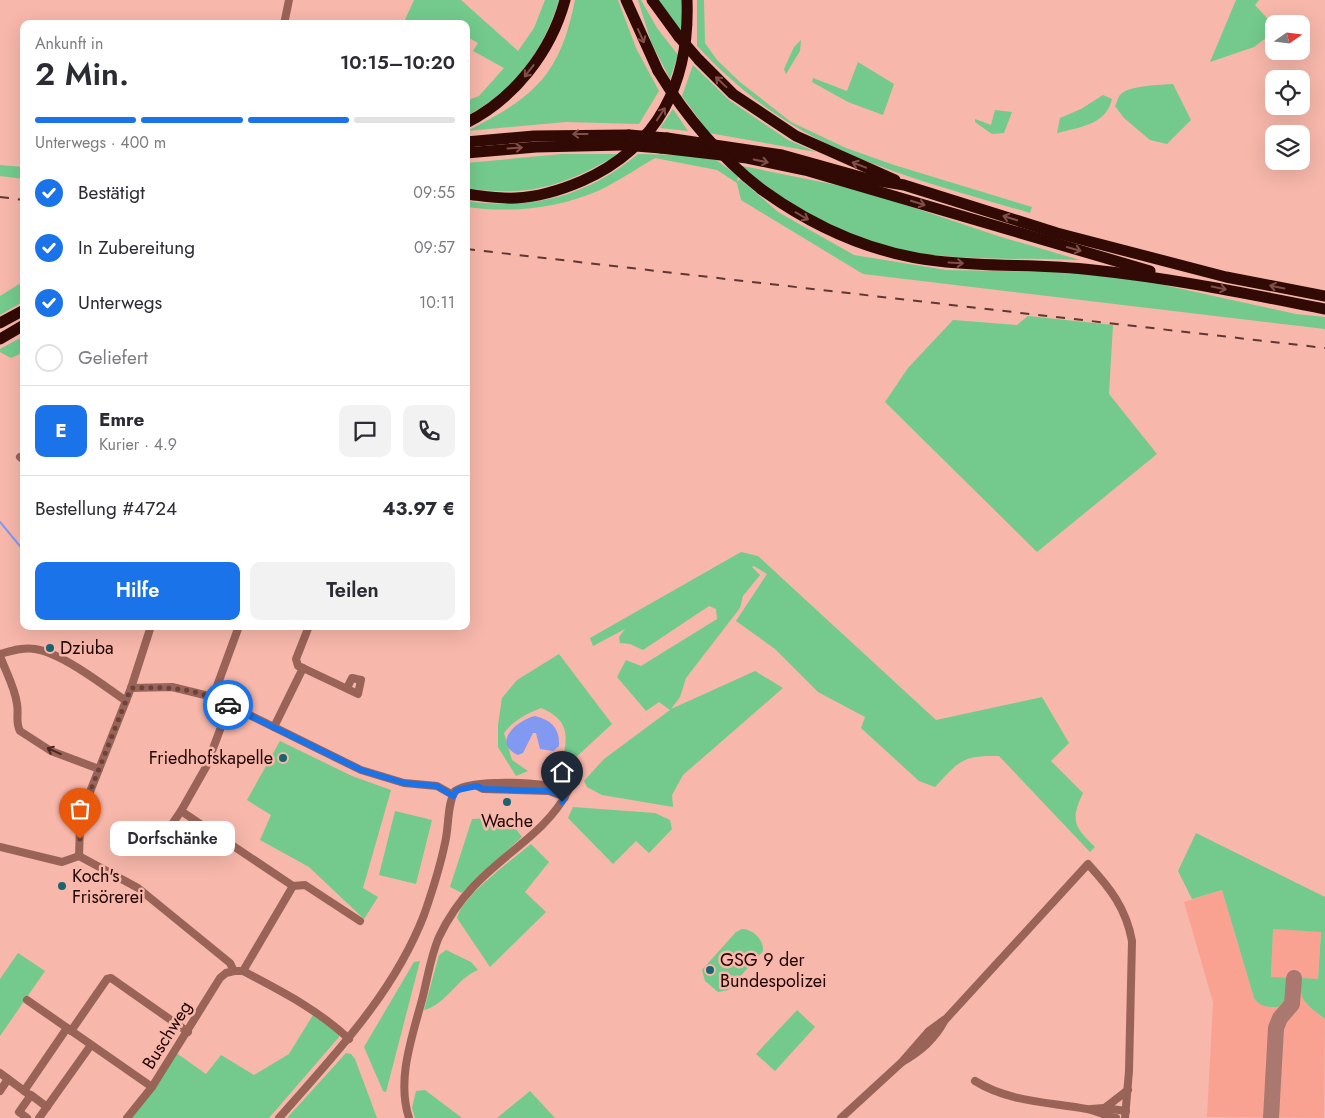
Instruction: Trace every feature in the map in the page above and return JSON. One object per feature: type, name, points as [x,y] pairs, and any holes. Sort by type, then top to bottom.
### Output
[{"type":"highway","points":[[470,121],[489,110],[522,79],[537,61],[555,30],[565,0]]},
{"type":"highway","points":[[626,0],[658,71],[679,104],[710,143],[761,190],[804,218],[834,233],[898,255],[948,263],[1060,266],[1171,279],[1325,309]]},
{"type":"highway","points":[[652,0],[679,37],[733,94],[796,136],[836,156],[882,173],[904,185]]},
{"type":"highway","points":[[470,194],[517,198],[541,195],[571,186],[602,172],[629,153],[643,140],[658,118],[677,82],[684,58],[688,23],[687,0]]},
{"type":"highway","points":[[470,142],[542,135],[626,140],[661,148],[747,158],[805,170],[1144,269],[1171,279]]},
{"type":"highway","points":[[470,153],[668,138],[747,148],[782,155],[868,179],[904,185],[1057,233],[1226,276],[1325,296]]},
{"type":"highway","points":[[0,323],[20,312]]},
{"type":"highway","points":[[0,339],[20,327]]},
{"type":"street","points":[[285,20],[289,0]]},
{"type":"street","points":[[79,856],[80,826],[84,807],[131,688],[150,630]]},
{"type":"street","points":[[213,697],[238,630]]},
{"type":"street","points":[[307,630],[296,659],[298,666],[347,688]]},
{"type":"street","points":[[99,769],[51,751],[20,731],[17,726],[18,706],[0,655],[12,650],[36,649],[67,662],[126,701]]},
{"type":"street","points":[[274,727],[303,668]]},
{"type":"street","points":[[131,688],[172,687],[213,697],[361,770],[404,783],[437,786],[453,796]]},
{"type":"street","points":[[164,836],[181,811],[206,767],[230,706]]},
{"type":"street","points":[[279,1118],[349,1039],[393,978],[423,916],[445,844],[453,796],[462,788],[477,786],[483,783],[567,794],[548,821],[474,885],[459,903],[444,927],[433,956],[406,1064],[404,1098],[409,1118]]},
{"type":"street","points":[[181,811],[293,886],[305,885],[360,921]]},
{"type":"street","points":[[0,847],[62,862],[79,856],[138,888],[230,963],[234,971],[242,971],[300,1001],[325,1017],[349,1039]]},
{"type":"street","points":[[841,1118],[902,1062],[929,1031],[945,1020],[1088,864],[1116,897],[1126,917],[1130,932],[1132,959],[1126,1114],[1104,1108],[1089,1110]]},
{"type":"street","points":[[242,971],[293,886]]},
{"type":"street","name":"Buschweg","points":[[127,1118],[152,1087],[220,978],[226,973],[234,971]]},
{"type":"street","points":[[28,1118],[17,1115],[28,1093],[69,1029],[107,979],[111,978],[188,1032]]},
{"type":"street","points":[[27,1000],[152,1087]]},
{"type":"street","points":[[39,1118],[91,1045]]},
{"type":"street","points":[[0,1073],[47,1107]]},
{"type":"street","points":[[0,1091],[8,1079]]},
{"type":"street","points":[[975,1082],[997,1093],[1015,1098],[1089,1110],[1116,1118]]},
{"type":"street","points":[[1104,1108],[1128,1089]]},
{"type":"shaded area","points":[[1222,890],[1254,998],[1271,977],[1273,929],[1321,931],[1318,979],[1305,1003],[1325,1019],[1324,1118],[1207,1117],[1213,1002],[1184,902]]},
{"type":"green space","points":[[414,0],[461,0],[518,51],[534,28],[545,0],[559,0],[545,36],[525,68],[499,95],[470,114],[470,99],[479,96],[504,68],[473,51],[478,43],[470,38],[470,20],[405,20]]},
{"type":"green space","points":[[575,0],[618,0],[636,48],[659,91],[639,124],[566,122],[470,131],[527,95],[552,66],[569,26]]},
{"type":"green space","points":[[638,0],[641,0],[657,28],[678,55],[670,79],[651,42]]},
{"type":"green space","points":[[658,0],[682,0],[682,33]]},
{"type":"green space","points":[[697,0],[704,0],[705,43],[717,60],[740,82],[791,122],[846,148],[894,165],[1032,207],[1030,213],[884,168],[855,157],[801,130],[746,92],[720,70],[697,46]]},
{"type":"green space","points":[[1236,0],[1259,0],[1255,5],[1265,16],[1265,39],[1254,47],[1210,62]]},
{"type":"green space","points":[[801,40],[800,51],[786,74],[784,69],[794,47]]},
{"type":"green space","points":[[858,62],[894,84],[883,115],[848,102],[812,82],[813,78],[847,91]]},
{"type":"green space","points":[[693,65],[729,100],[788,140],[816,152],[709,133],[682,96]]},
{"type":"green space","points":[[1173,84],[1191,120],[1167,144],[1150,140],[1124,118],[1115,106],[1120,95],[1130,89]]},
{"type":"green space","points":[[1103,95],[1112,99],[1109,108],[1098,120],[1091,124],[1057,133],[1060,118],[1081,109]]},
{"type":"green space","points":[[673,109],[688,131],[660,128]]},
{"type":"green space","points":[[995,110],[1012,112],[1004,133],[992,134],[975,122],[975,119],[991,125]]},
{"type":"green space","points":[[562,154],[619,154],[600,165],[564,181],[528,190],[489,191],[470,189],[470,163]]},
{"type":"green space","points":[[638,154],[685,155],[716,160],[738,176],[737,182],[740,179],[778,212],[854,255],[946,270],[1067,272],[1145,281],[1296,314],[1325,317],[1325,329],[863,274],[741,200],[737,183],[717,170],[655,158],[598,191],[566,202],[533,208],[500,210],[470,207],[470,201],[513,204],[557,197],[598,181]]},
{"type":"green space","points":[[0,165],[20,167],[20,178],[0,176]]},
{"type":"green space","points":[[738,165],[861,190],[1001,237],[1080,260],[995,259],[937,255],[908,252],[881,246],[838,230],[808,214]]},
{"type":"green space","points":[[20,284],[20,303],[0,315],[0,296]]},
{"type":"green space","points":[[1028,316],[1113,325],[1109,394],[1157,454],[1037,552],[885,402],[908,368],[953,320],[1017,325]]},
{"type":"green space","points":[[20,338],[20,354],[11,358],[0,352],[0,349]]},
{"type":"green space","points":[[741,552],[758,556],[936,720],[1042,697],[1069,743],[1051,761],[1083,793],[1076,810],[1076,823],[1082,834],[1095,847],[1090,852],[999,756],[977,757],[963,761],[950,771],[935,787],[919,781],[861,728],[865,717],[818,692],[775,649],[736,621],[767,574],[754,566],[752,567],[760,575],[743,596],[740,608],[686,678],[680,697],[671,709],[755,671],[783,688],[683,775],[672,795],[673,807],[602,795],[587,787],[584,781],[604,759],[670,710],[659,702],[646,711],[617,677],[626,660],[641,666],[717,619],[716,609],[709,606],[643,650],[630,644],[620,643],[619,637],[625,629],[593,646],[590,638]]},
{"type":"green space","points":[[559,654],[612,724],[574,759],[562,762],[566,737],[562,724],[557,718],[541,708],[525,715],[512,724],[504,733],[512,760],[528,771],[516,776],[498,747],[498,725],[502,698],[517,680]]},
{"type":"green space","points":[[280,741],[352,776],[391,790],[363,888],[378,897],[364,919],[309,867],[260,840],[271,815],[247,800]]},
{"type":"green space","points":[[573,807],[655,813],[670,820],[672,829],[649,853],[636,841],[613,864],[568,818]]},
{"type":"green space","points":[[395,811],[432,820],[416,884],[379,875]]},
{"type":"green space","points":[[507,817],[522,837],[462,893],[450,887],[472,819]]},
{"type":"green space","points":[[1196,833],[1325,897],[1325,1019],[1306,1003],[1300,986],[1300,978],[1318,979],[1321,932],[1273,929],[1271,977],[1289,978],[1288,997],[1278,1007],[1264,1006],[1254,998],[1222,890],[1192,899],[1178,871]]},
{"type":"green space","points":[[531,844],[549,862],[525,892],[546,912],[490,967],[457,918],[468,899],[478,889]]},
{"type":"green space","points":[[742,929],[754,933],[760,939],[763,951],[728,990],[718,992],[705,981],[702,970],[736,932]]},
{"type":"green space","points":[[446,950],[471,962],[478,970],[464,979],[446,997],[424,1010],[439,955]]},
{"type":"green space","points":[[18,953],[45,971],[0,1036],[0,979]]},
{"type":"green space","points":[[420,961],[386,1092],[383,1091],[364,1047],[414,962]]},
{"type":"green space","points":[[797,1010],[815,1027],[775,1071],[756,1054]]},
{"type":"green space","points":[[313,1015],[339,1032],[339,1037],[269,1118],[127,1118],[175,1052],[206,1074],[221,1055],[254,1075],[289,1054]]},
{"type":"green space","points":[[346,1053],[351,1054],[355,1059],[377,1118],[287,1118]]},
{"type":"green space","points":[[425,1090],[462,1118],[415,1118],[412,1108],[416,1091]]},
{"type":"green space","points":[[530,1091],[555,1118],[497,1118]]},
{"type":"water","points":[[535,716],[546,720],[554,726],[558,735],[559,746],[553,751],[540,749],[536,733],[533,733],[523,753],[518,755],[510,750],[507,738],[510,732],[521,722]]},
{"type":"waterway","points":[[0,522],[20,546]]},
{"type":"taxiway","points":[[1271,1118],[1276,1028],[1280,1018],[1292,1004],[1294,978]]},
{"type":"railway","points":[[0,197],[20,200]]},
{"type":"railway","points":[[470,249],[1325,348]]},
{"type":"way so far","points":[[80,839],[80,826],[84,807],[131,688],[172,687],[213,697],[228,705]]},
{"type":"place","name":"Dziuba","points":[[50,648]]},
{"type":"place","name":"Friedhofskapelle","points":[[283,758]]},
{"type":"place","name":"Wache","points":[[507,802]]},
{"type":"place","name":"Dorfschänke","points":[[80,839]]},
{"type":"place","name":"Koch's Frisörerei","points":[[62,886]]},
{"type":"place","name":"GSG 9 der Bundespolizei","points":[[710,970]]},
{"type":"route","points":[[228,705],[361,770],[384,778],[404,783],[432,784],[453,796],[457,790],[468,786],[477,786],[483,789],[549,791],[565,797],[562,802]]}]
